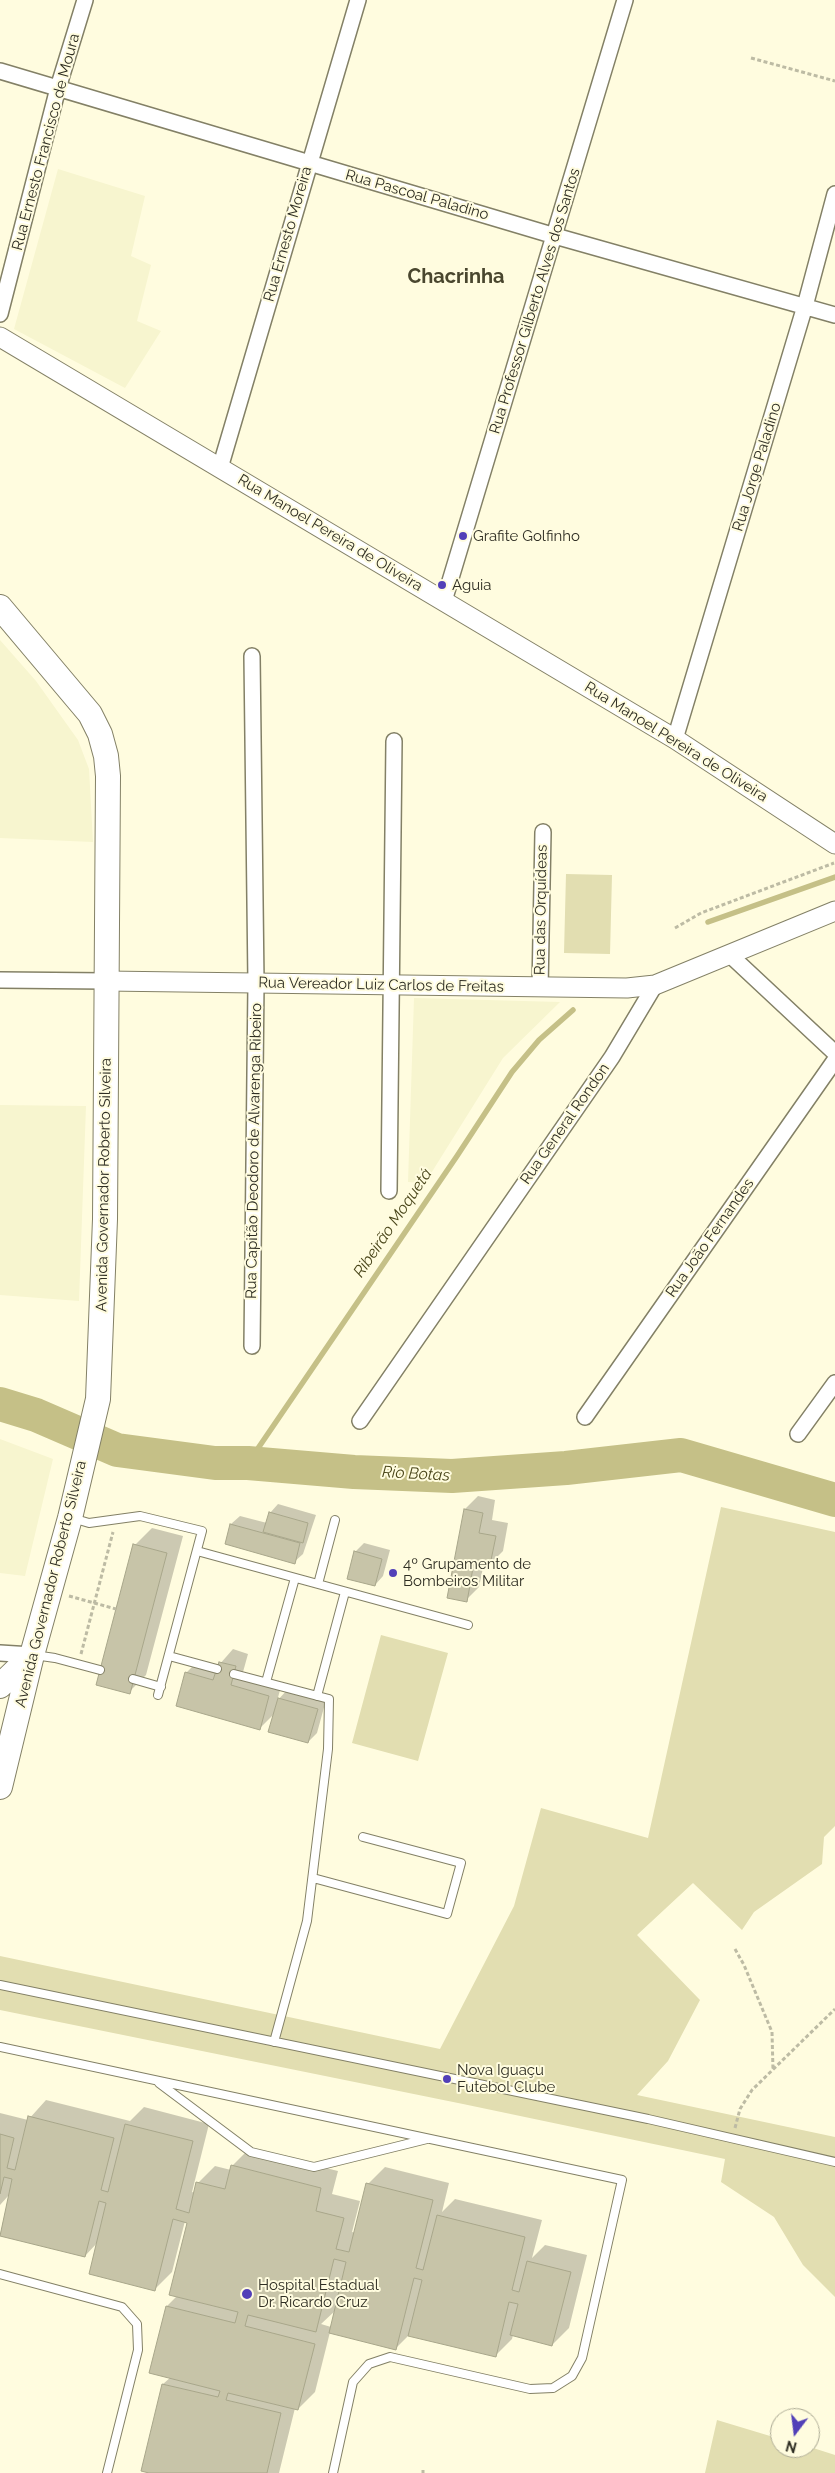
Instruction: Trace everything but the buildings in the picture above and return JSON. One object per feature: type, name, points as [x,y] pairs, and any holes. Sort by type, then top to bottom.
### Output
[{"type":"main road","name":"Avenida Governador Roberto Silveira","points":[[0,606],[85,707],[100,734],[108,776],[105,1219],[98,1399],[70,1518],[32,1655],[0,1787]]},
{"type":"main road","points":[[0,1686],[32,1655]]},
{"type":"main road","points":[[0,1717],[7,1725],[12,1739]]},
{"type":"street","name":"Rua Ernesto Francisco de Moura","points":[[0,314],[58,88],[85,0]]},
{"type":"street","name":"Rua Ernesto Moreira","points":[[220,468],[358,0]]},
{"type":"street","name":"Rua Professor Gilberto Alves dos Santos","points":[[444,601],[625,0]]},
{"type":"street","name":"Rua Pascoal Paladino","points":[[0,71],[555,236],[835,315]]},
{"type":"street","name":"Rua Jorge Paladino","points":[[675,740],[805,306],[835,194]]},
{"type":"street","name":"Rua Manoel Pereira de Oliveira","points":[[0,337],[675,740],[835,844]]},
{"type":"street","name":"Rua Capitão Deodoro de Alvarenga Ribeiro","points":[[252,656],[256,983],[252,1346]]},
{"type":"street","points":[[388,1191],[394,741]]},
{"type":"street","name":"Rua das Orquídeas","points":[[540,988],[542,832]]},
{"type":"street","points":[[655,985],[835,911]]},
{"type":"street","points":[[728,954],[835,1053]]},
{"type":"street","points":[[0,980],[106,981]]},
{"type":"street","name":"Rua Vereador Luiz Carlos de Freitas","points":[[106,981],[600,990],[655,985]]},
{"type":"street","name":"Rua General Rondon","points":[[360,1420],[612,1057],[655,985]]},
{"type":"street","name":"Rua João Fernandes","points":[[586,1417],[835,1060]]},
{"type":"street","points":[[798,1434],[835,1383]]},
{"type":"street","points":[[0,1653],[32,1655]]},
{"type":"lane","points":[[70,1518],[90,1523],[140,1516],[202,1531],[160,1691],[133,1679]]},
{"type":"lane","points":[[318,1584],[335,1520]]},
{"type":"lane","points":[[197,1552],[468,1625]]},
{"type":"lane","points":[[266,1682],[295,1578]]},
{"type":"lane","points":[[317,1696],[345,1592]]},
{"type":"lane","points":[[32,1655],[100,1670]]},
{"type":"lane","points":[[169,1656],[217,1669]]},
{"type":"lane","points":[[234,1674],[329,1699],[328,1749],[307,1921],[274,2042]]},
{"type":"lane","points":[[312,1878],[447,1914],[460,1863],[364,1837]]},
{"type":"lane","points":[[0,1985],[732,2138],[835,2162]]},
{"type":"lane","points":[[0,2047],[622,2180],[582,2358],[572,2376],[553,2388],[530,2389],[390,2357],[369,2364],[353,2382],[333,2473]]},
{"type":"lane","points":[[157,2081],[252,2152],[314,2167],[429,2138]]},
{"type":"lane","points":[[0,2274],[122,2307],[136,2324],[138,2350],[107,2473]]},
{"type":"path","points":[[751,58],[835,82]]},
{"type":"path","points":[[675,928],[701,913],[835,863]]},
{"type":"path","points":[[78,1664],[117,1519]]},
{"type":"path","points":[[50,1591],[116,1609]]},
{"type":"path","points":[[735,1949],[744,1965],[772,2032],[773,2071]]},
{"type":"path","points":[[732,2138],[740,2109],[752,2090],[835,2008]]},
{"type":"shaded area","points":[[58,169],[145,196],[131,256],[151,265],[137,321],[161,331],[125,388],[14,329]]},
{"type":"shaded area","points":[[0,640],[36,681],[78,740],[89,769],[93,842],[0,838]]},
{"type":"shaded area","points":[[566,874],[612,875],[610,954],[564,953]]},
{"type":"shaded area","points":[[414,998],[560,1002],[503,1058],[425,1183],[408,1182]]},
{"type":"shaded area","points":[[0,1105],[86,1106],[79,1301],[0,1295]]},
{"type":"shaded area","points":[[0,1439],[53,1459],[25,1576],[0,1573]]},
{"type":"shaded area","points":[[721,1507],[835,1532],[835,1826],[824,1837],[822,1864],[754,1912],[742,1930],[693,1883],[637,1935],[700,2000],[668,2061],[637,2095],[835,2137],[835,2297],[803,2265],[774,2217],[721,2182],[725,2159],[0,2010],[0,1956],[440,2049],[514,1906],[541,1808],[648,1838]]},
{"type":"shaded area","points":[[381,1635],[448,1653],[418,1761],[352,1743]]},
{"type":"shaded area","points":[[717,2420],[770,2436],[770,2458],[820,2458],[820,2450],[835,2455],[835,2473],[705,2473]]},
{"type":"waterway","name":"Ribeirão Moquetá","points":[[708,922],[835,877]]},
{"type":"waterway","name":"Ribeirão Moquetá","points":[[248,1463],[512,1072],[539,1040],[573,1010]]},
{"type":"waterway","name":"Rio Botas","points":[[0,1404],[36,1415],[117,1450],[215,1463],[248,1463],[354,1472],[452,1476],[566,1468],[681,1455],[835,1500]]},
{"type":"place","name":"Grafite Golfinho","points":[[463,536]]},
{"type":"place","name":"Aguia","points":[[442,585]]},
{"type":"place","name":"4º Grupamento de Bombeiros Militar","points":[[393,1573]]},
{"type":"place","name":"Nova Iguaçu Futebol Clube","points":[[447,2079]]},
{"type":"place","name":"Hospital Estadual Dr. Ricardo Cruz","points":[[247,2294]]},
{"type":"district","name":"Chacrinha","points":[[456,277]]}]
